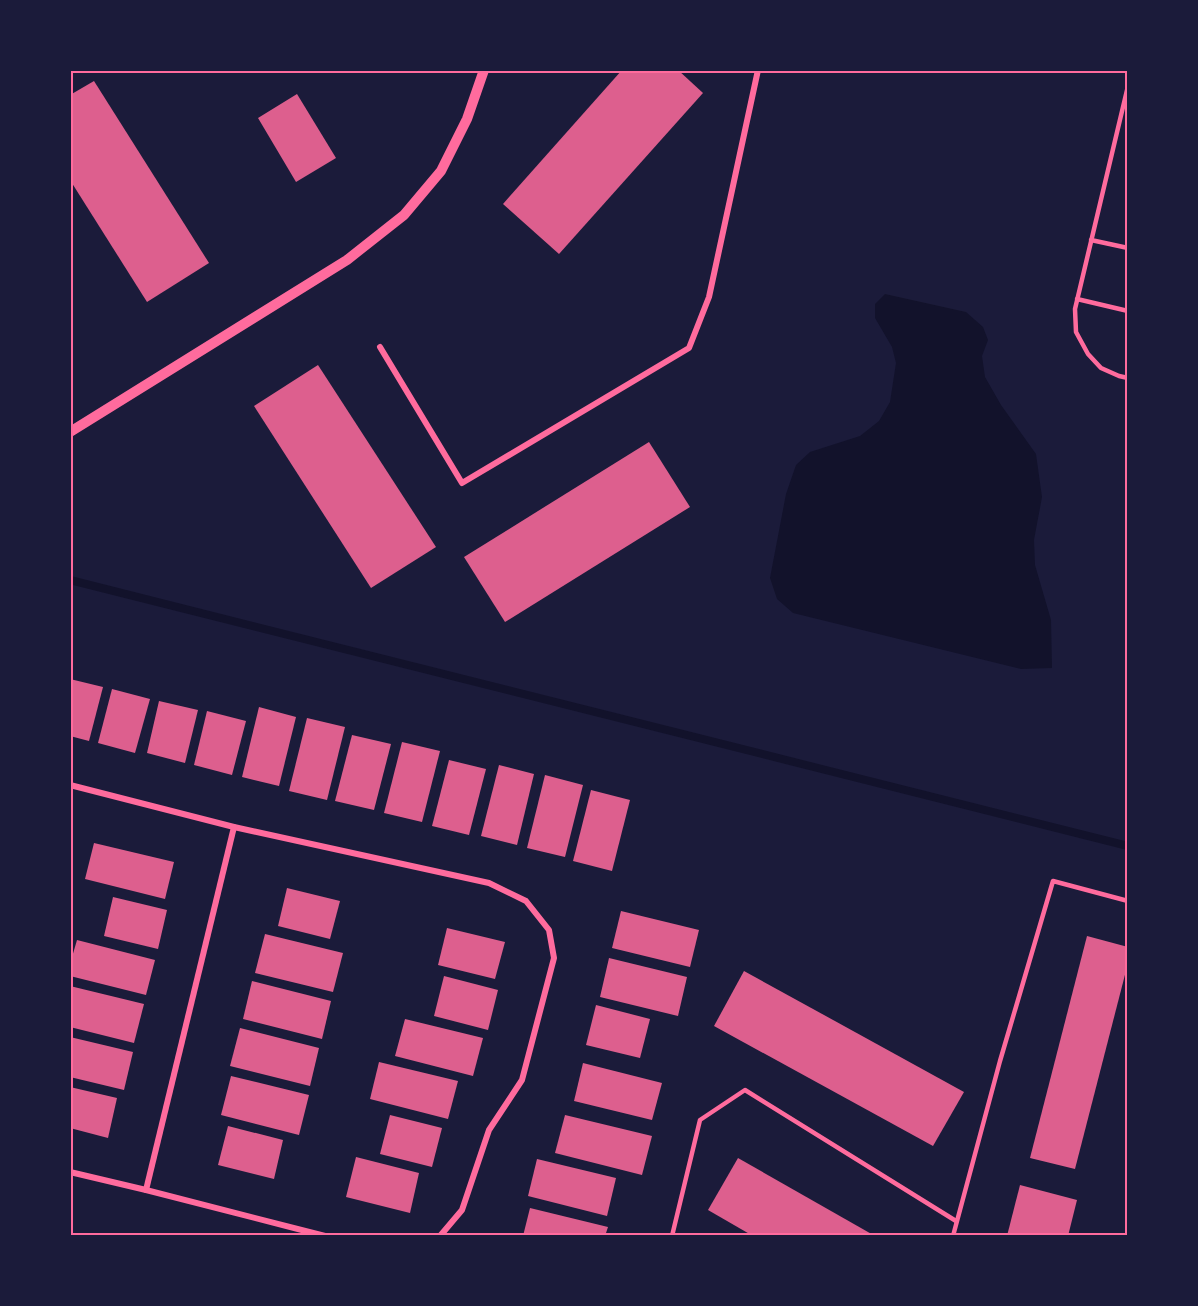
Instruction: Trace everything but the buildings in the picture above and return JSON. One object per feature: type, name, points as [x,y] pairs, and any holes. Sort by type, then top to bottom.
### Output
[{"type":"street","points":[[70,432],[347,260],[404,215],[441,171],[467,119],[484,70]]},
{"type":"street","points":[[380,347],[462,483],[689,348],[709,297],[758,70]]},
{"type":"street","points":[[70,785],[234,827],[489,883],[526,901],[549,930],[554,958],[522,1080],[489,1130],[462,1210],[440,1236]]},
{"type":"street","points":[[146,1190],[234,827]]},
{"type":"street","points":[[70,1172],[325,1236]]},
{"type":"lane","points":[[1128,86],[1075,309],[1076,332],[1088,354],[1101,368],[1128,378]]},
{"type":"lane","points":[[1091,240],[1128,248]]},
{"type":"lane","points":[[1077,299],[1128,311]]},
{"type":"lane","points":[[953,1236],[1000,1060],[1053,881],[1128,901]]},
{"type":"lane","points":[[672,1236],[700,1120],[745,1090],[956,1221]]},
{"type":"shaded area","points":[[885,294],[966,312],[983,327],[988,340],[982,356],[985,377],[1001,405],[1036,454],[1042,497],[1034,540],[1035,565],[1051,620],[1052,668],[1021,669],[793,613],[777,599],[770,578],[786,494],[796,465],[810,452],[860,436],[879,421],[890,402],[896,363],[892,347],[875,318],[875,304]]},
{"type":"waterway","points":[[70,580],[1128,846]]}]
